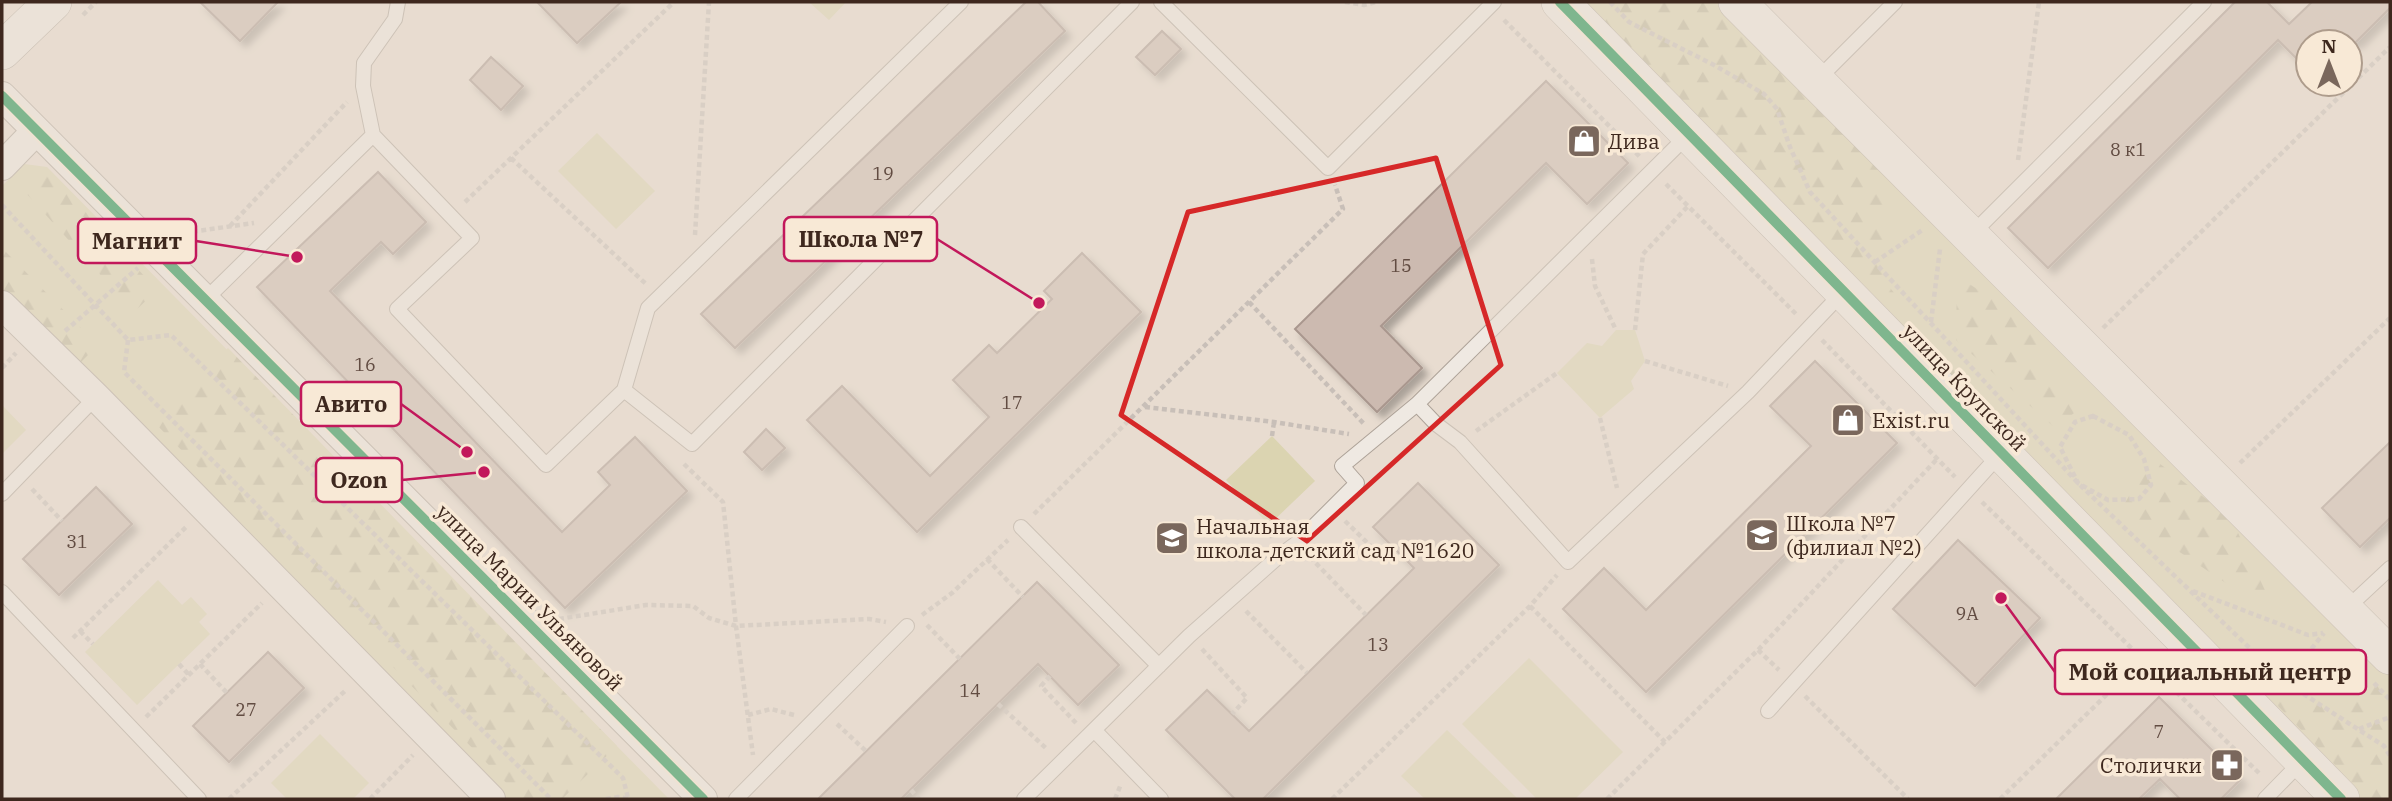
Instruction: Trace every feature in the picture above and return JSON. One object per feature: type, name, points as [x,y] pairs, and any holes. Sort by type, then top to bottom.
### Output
[{"type":"street","points":[[2,51],[52,2]]},
{"type":"street","name":"улица Крупской","points":[[1560,2],[2341,799]]},
{"type":"street","points":[[1737,2],[1817,80],[1956,238],[2390,656]]},
{"type":"street","name":"улица Марии Ульяновой","points":[[2,96],[703,799]]},
{"type":"street","points":[[2,166],[35,132]]},
{"type":"street","points":[[2,305],[491,799]]},
{"type":"lane","points":[[398,2],[395,19],[365,63],[363,86],[373,135],[471,238],[397,309],[546,465],[624,390],[648,308],[961,2]]},
{"type":"lane","points":[[624,390],[692,444],[1132,2]]},
{"type":"lane","points":[[1161,2],[1328,168],[1492,4]]},
{"type":"lane","points":[[1817,80],[1895,2]]},
{"type":"lane","points":[[1956,238],[2013,192],[2204,2]]},
{"type":"lane","points":[[1024,799],[1189,636],[1297,543],[1357,483],[1342,466],[1417,404],[1689,134]]},
{"type":"lane","points":[[206,299],[373,135]]},
{"type":"lane","points":[[1417,404],[1436,424],[1460,442],[1568,562],[1748,392],[1844,291]]},
{"type":"lane","points":[[2,494],[96,397]]},
{"type":"lane","points":[[1768,710],[2001,452]]},
{"type":"lane","points":[[1021,527],[1159,666]]},
{"type":"lane","points":[[2345,610],[2390,568]]},
{"type":"lane","points":[[2,592],[199,799]]},
{"type":"lane","points":[[736,799],[907,626]]},
{"type":"lane","points":[[1091,733],[1161,799]]},
{"type":"lane","points":[[2270,794],[2303,760]]},
{"type":"path","points":[[451,216],[674,2]]},
{"type":"path","points":[[693,264],[709,2]]},
{"type":"path","points":[[1345,2],[1364,5],[1376,2]]},
{"type":"path","points":[[1610,2],[1629,22],[1764,94],[1777,109],[1810,192],[2078,482],[2285,682],[2384,746],[2390,756]]},
{"type":"path","points":[[2013,192],[2039,2]]},
{"type":"path","points":[[1492,4],[1937,459],[2143,659],[2270,794]]},
{"type":"path","points":[[2103,328],[2390,47]]},
{"type":"path","points":[[229,226],[363,86]]},
{"type":"path","points":[[511,158],[660,296]]},
{"type":"path","points":[[2,205],[128,340]]},
{"type":"path","points":[[1634,330],[1643,254],[1688,206]]},
{"type":"path","points":[[960,659],[919,617],[952,593],[1021,527],[1343,209]]},
{"type":"path","points":[[46,348],[176,234],[289,218]]},
{"type":"path","points":[[1875,262],[1927,227]]},
{"type":"path","points":[[1588,234],[1595,286],[1616,330]]},
{"type":"path","points":[[1931,322],[1956,238]]},
{"type":"path","points":[[1249,302],[1377,438]]},
{"type":"path","points":[[2240,463],[2390,318]]},
{"type":"path","points":[[128,340],[171,335],[622,778],[629,799],[606,799]]},
{"type":"path","points":[[128,340],[124,372],[551,799]]},
{"type":"path","points":[[2,368],[17,353]]},
{"type":"path","points":[[1645,361],[1748,392]]},
{"type":"path","points":[[1460,442],[1557,373]]},
{"type":"path","points":[[1145,407],[1274,422],[1377,438]]},
{"type":"path","points":[[2093,416],[2129,435],[2144,459],[2151,485],[2139,499],[2108,500],[2078,482],[2060,447],[2075,422],[2093,416]]},
{"type":"path","points":[[1600,418],[1623,512]]},
{"type":"path","points":[[1272,436],[1274,422]]},
{"type":"path","points":[[682,436],[673,452],[723,502],[736,626],[757,780]]},
{"type":"path","points":[[1607,799],[1758,650],[1937,459]]},
{"type":"path","points":[[20,476],[62,521]]},
{"type":"path","points":[[1332,508],[1384,559],[1394,548]]},
{"type":"path","points":[[58,652],[187,526]]},
{"type":"path","points":[[1297,543],[1366,615]]},
{"type":"path","points":[[987,559],[1023,597]]},
{"type":"path","points":[[1332,799],[1530,606],[1568,562]]},
{"type":"path","points":[[2190,590],[2308,635],[2324,633],[2285,682]]},
{"type":"path","points":[[1233,597],[1307,673]]},
{"type":"path","points":[[133,730],[262,603]]},
{"type":"path","points":[[551,620],[646,605],[693,606],[709,618],[736,626],[869,619],[907,626]]},
{"type":"path","points":[[1530,606],[1665,741]]},
{"type":"path","points":[[80,631],[93,644]]},
{"type":"path","points":[[1189,636],[1247,698],[1232,715]]},
{"type":"path","points":[[1758,650],[1908,799]]},
{"type":"path","points":[[2000,799],[2143,659]]},
{"type":"path","points":[[179,664],[189,675]]},
{"type":"path","points":[[200,664],[227,693]]},
{"type":"path","points":[[1050,676],[1041,686],[1091,733]]},
{"type":"path","points":[[229,799],[347,689]]},
{"type":"path","points":[[998,704],[1061,763]]},
{"type":"path","points":[[748,715],[771,709],[791,713],[808,727]]},
{"type":"path","points":[[823,711],[867,752]]},
{"type":"path","points":[[2358,729],[2390,717]]},
{"type":"path","points":[[370,799],[414,754]]},
{"type":"path","points":[[911,790],[919,799]]},
{"type":"highlighted area","points":[[1436,158],[1501,365],[1307,541],[1121,415],[1188,212]]},
{"type":"green space","points":[[809,2],[846,2],[829,20]]},
{"type":"green space","points":[[1572,2],[1723,2],[2390,675],[2390,799],[2354,799]]},
{"type":"green space","points":[[1577,2],[1723,2],[1882,160],[1891,289],[2043,479]]},
{"type":"green space","points":[[597,133],[655,191],[616,229],[558,171]]},
{"type":"green space","points":[[24,164],[47,167],[669,799],[506,799],[2,286],[2,186]]},
{"type":"green space","points":[[48,171],[157,290],[134,312],[25,192]]},
{"type":"green space","points":[[2,248],[98,345],[78,365],[2,289]]},
{"type":"green space","points":[[1957,276],[2046,334],[2041,364],[2083,406],[2055,428],[1956,340]]},
{"type":"green space","points":[[1616,330],[1635,330],[1645,361],[1631,381],[1634,389],[1600,418],[1557,373],[1587,343],[1602,346]]},
{"type":"green space","points":[[228,348],[617,746],[562,799],[522,799],[153,421]]},
{"type":"green space","points":[[2,405],[26,430],[2,454]]},
{"type":"green space","points":[[1272,436],[1315,481],[1269,525],[1226,480]]},
{"type":"green space","points":[[2151,457],[2231,518],[2278,618],[2120,512]]},
{"type":"green space","points":[[158,580],[182,605],[191,597],[207,614],[199,622],[210,634],[137,705],[85,652]]},
{"type":"green space","points":[[2363,649],[2390,677],[2390,799],[2368,799],[2249,676],[2331,709]]},
{"type":"green space","points":[[1529,658],[1623,752],[1575,799],[1537,799],[1462,724]]},
{"type":"green space","points":[[1447,730],[1518,799],[1425,799],[1401,776]]},
{"type":"green space","points":[[320,734],[369,783],[353,799],[287,799],[271,783]]},
{"type":"building","points":[[200,2],[278,2],[240,41]]},
{"type":"building","points":[[537,2],[621,2],[577,43]]},
{"type":"building","points":[[1026,2],[1038,2],[1065,31],[735,348],[701,314]]},
{"type":"building","points":[[2235,2],[2267,2],[2289,24],[2312,2],[2390,2],[2390,8],[2364,34],[2364,28],[2294,28],[2294,56],[2278,40],[2048,268],[2008,228]]},
{"type":"building","points":[[1162,31],[1181,49],[1155,75],[1136,57]]},
{"type":"building","points":[[491,57],[523,86],[501,110],[470,80]]},
{"type":"building","points":[[1546,81],[1628,163],[1587,204],[1546,163],[1381,326],[1422,368],[1377,412],[1295,329]]},
{"type":"building","points":[[378,172],[426,222],[393,254],[381,242],[330,291],[562,532],[610,485],[598,472],[635,437],[687,491],[565,608],[257,287]]},
{"type":"building","points":[[1082,253],[1141,312],[917,532],[807,420],[842,386],[930,476],[989,417],[953,380],[989,345],[997,353],[1052,299],[1044,291]]},
{"type":"building","points":[[1815,361],[1897,443],[1646,692],[1563,609],[1604,568],[1646,610],[1811,446],[1770,406]]},
{"type":"building","points":[[766,429],[785,448],[762,470],[744,452]]},
{"type":"building","points":[[2390,442],[2390,518],[2360,547],[2322,508]]},
{"type":"building","points":[[1418,483],[1499,565],[1263,799],[1235,799],[1166,730],[1207,690],[1249,731],[1414,568],[1373,527]]},
{"type":"building","points":[[96,487],[132,524],[59,595],[23,559]]},
{"type":"building","points":[[1958,540],[2040,618],[1975,686],[1893,609]]},
{"type":"building","points":[[1037,582],[1119,665],[1078,705],[1038,664],[901,799],[818,799]]},
{"type":"building","points":[[268,652],[304,688],[229,762],[193,726]]},
{"type":"building","points":[[2159,697],[2241,779],[2221,799],[2180,799],[2160,779],[2139,799],[2056,799]]},
{"type":"cycle path","points":[[1560,2],[2341,799]]},
{"type":"cycle path","points":[[2,96],[703,799]]},
{"type":"place","name":"Дива","points":[[1584,141]]},
{"type":"place","name":"Магнит","points":[[297,257]]},
{"type":"place","name":"Школа №7","points":[[1039,303]]},
{"type":"place","name":"Exist.ru","points":[[1848,420]]},
{"type":"place","name":"Авито","points":[[467,452]]},
{"type":"place","name":"Ozon","points":[[484,472]]},
{"type":"place","name":"Школа №7 (филиал №2)","points":[[1762,535]]},
{"type":"place","name":"Начальная школа-детский сад №1620","points":[[1172,538]]},
{"type":"place","name":"Мой социальный центр","points":[[2001,598]]},
{"type":"place","name":"Столички","points":[[2227,765]]}]
